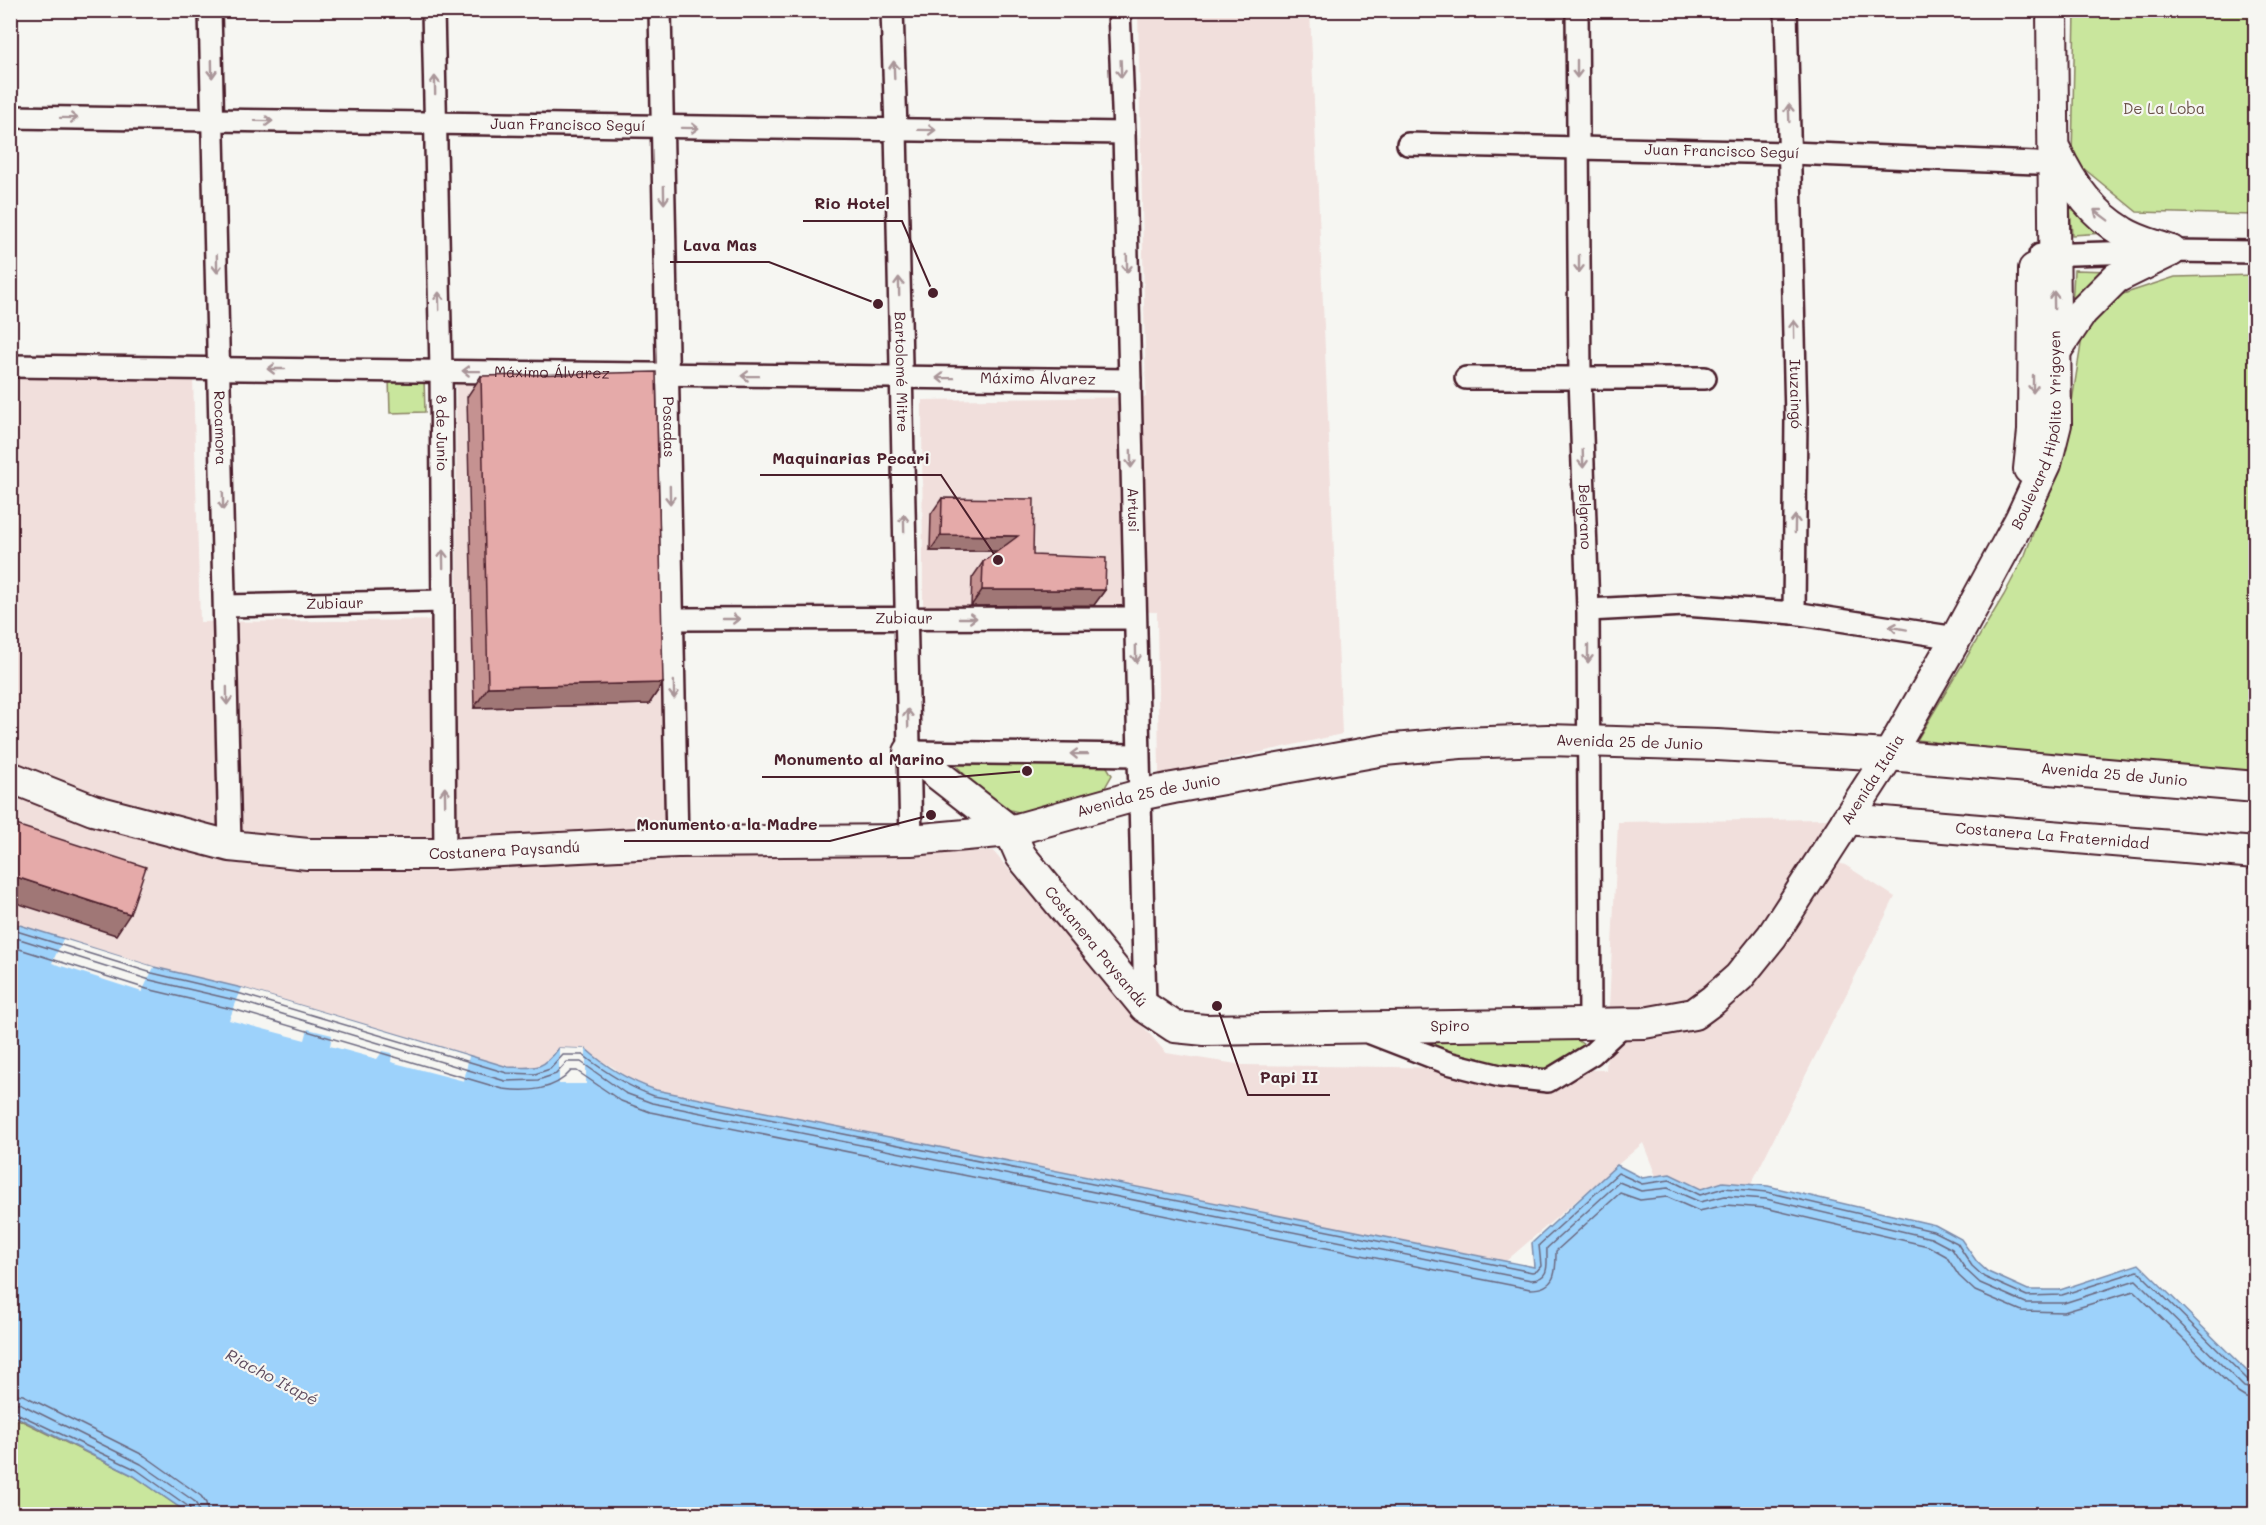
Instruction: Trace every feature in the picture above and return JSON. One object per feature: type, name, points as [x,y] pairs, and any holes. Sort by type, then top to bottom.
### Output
[{"type":"main road","name":"Boulevard Hipólito Yrigoyen","points":[[2020,520],[2033,431],[2044,255],[2044,153],[2038,10]]},
{"type":"main road","name":"Boulevard Hipólito Yrigoyen","points":[[2044,153],[2052,10]]},
{"type":"main road","points":[[2044,153],[2067,175],[2093,211],[2124,233],[2171,251]]},
{"type":"main road","points":[[2055,352],[2082,312],[2116,278],[2171,251]]},
{"type":"main road","name":"Boulevard Hipólito Yrigoyen","points":[[2020,520],[2046,464],[2055,424],[2055,352],[2044,255]]},
{"type":"main road","name":"Avenida Italia","points":[[1694,1014],[1739,977],[1772,936],[1889,755],[2020,520]]},
{"type":"main road","name":"Avenida 25 de Junio","points":[[1010,831],[1139,795],[1384,750],[1471,742],[1588,741],[1717,745],[1889,755],[2256,787]]},
{"type":"main road","name":"Costanera Paysandú","points":[[909,752],[1010,831],[1021,856],[1145,1007],[1175,1027],[1205,1030]]},
{"type":"main road","name":"Costanera Paysandú","points":[[10,777],[93,810],[230,846],[308,854],[445,854],[677,842],[911,840],[1010,831]]},
{"type":"main road","name":"Costanera La Fraternidad","points":[[1847,819],[2256,853]]},
{"type":"main road","name":"Spiro","points":[[1205,1030],[1644,1023],[1694,1014]]},
{"type":"street","name":"Rocamora","points":[[210,10],[230,846]]},
{"type":"street","name":"8 de Junio","points":[[433,10],[441,370],[445,854]]},
{"type":"street","name":"Posadas","points":[[660,10],[677,842]]},
{"type":"street","name":"Bartolomé Mitre","points":[[892,10],[911,840]]},
{"type":"street","name":"Artusi","points":[[1119,10],[1145,1007]]},
{"type":"street","name":"Belgrano","points":[[1577,10],[1580,377],[1588,610],[1590,1024]]},
{"type":"street","name":"Ituzaingó","points":[[1786,10],[1796,417],[1794,613]]},
{"type":"street","name":"Juan Francisco Seguí","points":[[10,117],[1124,133]]},
{"type":"street","name":"Juan Francisco Seguí","points":[[1408,144],[1791,153],[2044,153]]},
{"type":"street","points":[[2044,255],[2171,251],[2256,252]]},
{"type":"street","name":"Máximo Álvarez","points":[[10,366],[1130,380]]},
{"type":"street","points":[[1466,378],[1704,378]]},
{"type":"street","name":"Zubiaur","points":[[225,606],[443,601]]},
{"type":"street","points":[[1588,610],[1685,605],[1794,613],[1956,638]]},
{"type":"street","name":"Zubiaur","points":[[673,619],[1135,618]]},
{"type":"street","points":[[909,752],[1138,755]]},
{"type":"street","points":[[1357,1028],[1448,1063],[1500,1076],[1548,1081],[1592,1054],[1625,1023]]},
{"type":"shaded area","points":[[1138,11],[1310,11],[1342,734],[1159,775],[1157,612],[923,608],[922,400],[1146,397]]},
{"type":"shaded area","points":[[11,377],[193,378],[200,622],[457,620],[456,384],[655,385],[667,857],[993,851],[1166,1053],[1243,1065],[1606,1070],[1618,822],[1827,819],[1808,853],[1845,865],[1895,897],[1718,1250],[1683,1245],[1643,1143],[1506,1261],[656,1090],[632,1081],[586,1049],[560,1048],[548,1063],[534,1068],[508,1067],[483,1061],[242,988],[154,967],[11,922]]},
{"type":"green space","name":"De La Loba","points":[[2075,11],[2255,11],[2255,215],[2137,212],[2072,159]]},
{"type":"green space","points":[[2070,206],[2104,233],[2072,235]]},
{"type":"green space","points":[[2074,270],[2111,271],[2072,309]]},
{"type":"green space","points":[[2255,275],[2255,770],[2190,772],[1917,740],[2004,595],[2025,555],[2065,446],[2082,338],[2111,298],[2175,277]]},
{"type":"green space","points":[[389,378],[424,378],[425,412],[390,413]]},
{"type":"green space","points":[[953,762],[1104,762],[1112,775],[1104,789],[1023,813],[993,806]]},
{"type":"green space","points":[[1573,1037],[1584,1045],[1544,1069],[1487,1069],[1417,1043]]},
{"type":"green space","points":[[10,1415],[134,1476],[189,1514],[11,1514]]},
{"type":"water","name":"Riacho Itapé","points":[[10,922],[154,967],[242,988],[508,1067],[537,1067],[548,1061],[559,1048],[586,1049],[619,1073],[656,1090],[1534,1267],[1532,1243],[1617,1165],[1642,1178],[1670,1174],[1701,1189],[1723,1182],[1768,1186],[1935,1225],[1961,1239],[1977,1262],[1988,1272],[2028,1290],[2060,1290],[2139,1264],[2255,1379],[2255,1514],[189,1514],[134,1476],[11,1414]]},
{"type":"pier","points":[[63,939],[154,967],[142,992],[52,963]]},
{"type":"pier","points":[[242,988],[469,1056],[464,1081],[391,1062],[392,1053],[383,1051],[377,1059],[330,1046],[332,1035],[308,1029],[305,1040],[229,1020]]},
{"type":"pier","points":[[559,1048],[586,1049],[586,1084],[559,1084]]},
{"type":"building","points":[[656,372],[663,683],[488,687],[481,376]]},
{"type":"building","points":[[942,498],[1034,499],[1033,555],[1106,558],[1105,590],[982,590],[983,562],[1018,536],[941,535]]},
{"type":"building","points":[[10,823],[146,867],[130,914],[10,875]]},
{"type":"place","name":"Rio Hotel","points":[[933,293]]},
{"type":"place","name":"Lava Mas","points":[[878,304]]},
{"type":"place","name":"Maquinarias Pecari","points":[[998,560]]},
{"type":"place","name":"Monumento al Marino","points":[[1027,771]]},
{"type":"place","name":"Monumento a la Madre","points":[[931,815]]},
{"type":"place","name":"Papi II","points":[[1217,1006]]}]
